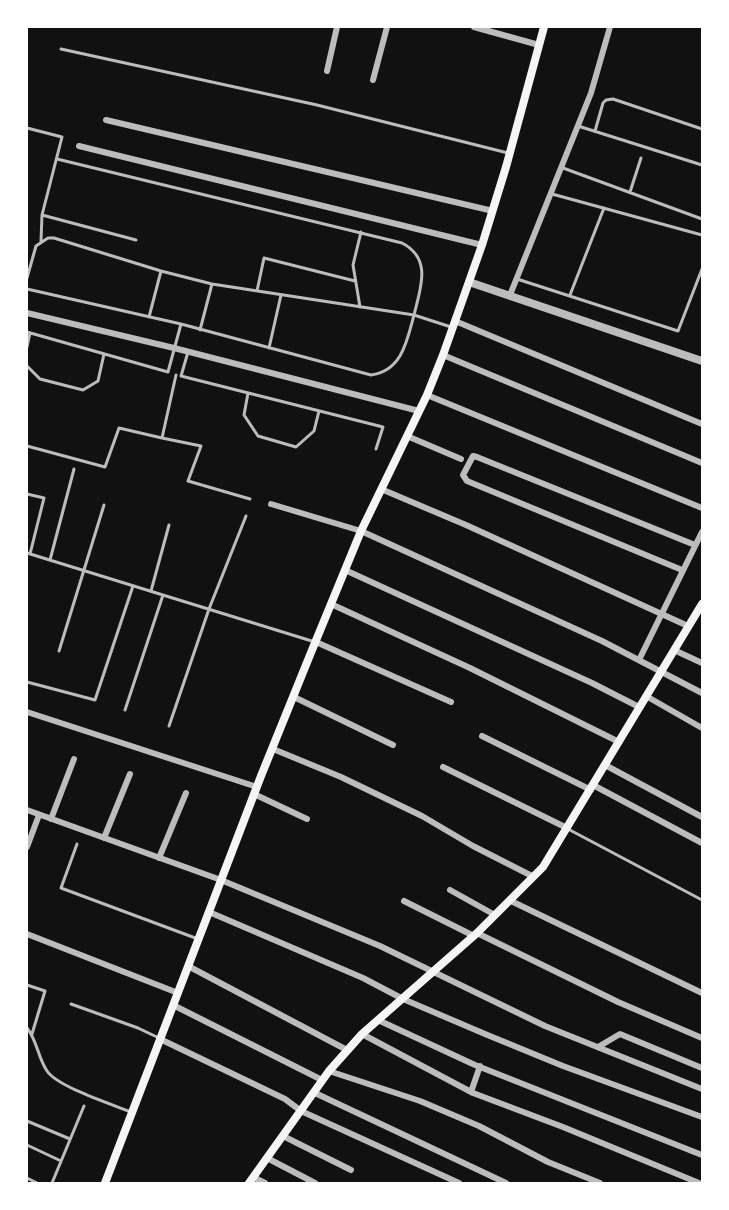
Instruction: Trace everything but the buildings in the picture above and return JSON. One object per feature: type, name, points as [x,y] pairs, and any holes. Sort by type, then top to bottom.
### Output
[{"type":"main road","points":[[105,1183],[256,790],[331,604],[361,531],[427,394],[443,355],[493,211],[544,27]]},
{"type":"main road","points":[[251,1180],[322,1080],[347,1050],[511,901],[543,867],[702,604]]},
{"type":"street","points":[[327,71],[337,27]]},
{"type":"street","points":[[373,80],[387,27]]},
{"type":"street","points":[[474,27],[538,45]]},
{"type":"street","points":[[510,295],[591,93],[610,27]]},
{"type":"street","points":[[106,120],[493,211]]},
{"type":"street","points":[[79,146],[482,244]]},
{"type":"street","points":[[469,282],[702,361]]},
{"type":"street","points":[[27,313],[419,411]]},
{"type":"street","points":[[454,324],[702,424]]},
{"type":"street","points":[[443,355],[702,463]]},
{"type":"street","points":[[427,394],[702,508]]},
{"type":"street","points":[[407,436],[461,459]]},
{"type":"street","points":[[682,570],[467,481],[464,475],[470,458],[477,457],[695,545]]},
{"type":"street","points":[[381,489],[688,626]]},
{"type":"street","points":[[271,504],[361,531],[602,641],[702,693]]},
{"type":"street","points":[[639,660],[702,532]]},
{"type":"street","points":[[345,570],[592,683],[639,707]]},
{"type":"street","points":[[331,604],[470,668],[619,742]]},
{"type":"street","points":[[316,642],[451,702]]},
{"type":"street","points":[[674,650],[702,663]]},
{"type":"street","points":[[646,696],[702,728]]},
{"type":"street","points":[[294,697],[393,745]]},
{"type":"street","points":[[27,712],[256,790],[307,819]]},
{"type":"street","points":[[482,736],[592,787],[702,843]]},
{"type":"street","points":[[273,749],[341,777],[412,811],[534,877]]},
{"type":"street","points":[[51,819],[74,759]]},
{"type":"street","points":[[605,765],[702,817]]},
{"type":"street","points":[[442,767],[567,828]]},
{"type":"street","points":[[104,838],[130,774]]},
{"type":"street","points":[[159,858],[186,793]]},
{"type":"street","points":[[27,810],[221,880],[380,946],[545,1026],[702,1089]]},
{"type":"street","points":[[27,848],[39,815]]},
{"type":"street","points":[[450,890],[495,915]]},
{"type":"street","points":[[404,901],[618,1002],[702,1038]]},
{"type":"street","points":[[511,901],[702,993]]},
{"type":"street","points":[[209,912],[363,978],[403,999],[563,1066],[702,1117]]},
{"type":"street","points":[[27,934],[178,993]]},
{"type":"street","points":[[188,966],[347,1050]]},
{"type":"street","points":[[173,1005],[322,1080]]},
{"type":"street","points":[[378,1020],[480,1066],[702,1155]]},
{"type":"street","points":[[362,1034],[471,1092],[699,1183]]},
{"type":"street","points":[[598,1047],[620,1034],[702,1068]]},
{"type":"street","points":[[160,1039],[285,1099],[301,1111],[459,1183]]},
{"type":"street","points":[[471,1092],[480,1066]]},
{"type":"street","points":[[329,1071],[420,1101],[479,1126],[548,1162],[600,1183]]},
{"type":"street","points":[[315,1092],[506,1183]]},
{"type":"street","points":[[282,1136],[351,1170]]},
{"type":"street","points":[[267,1158],[315,1183]]},
{"type":"street","points":[[251,1180],[265,1183]]},
{"type":"lane","points":[[62,49],[316,105],[510,153]]},
{"type":"lane","points":[[595,131],[603,103],[613,99],[702,129]]},
{"type":"lane","points":[[578,126],[702,165]]},
{"type":"lane","points":[[27,128],[62,137],[42,215],[41,241],[33,254],[27,278]]},
{"type":"lane","points":[[630,192],[641,158]]},
{"type":"lane","points":[[27,289],[181,324],[371,375],[391,368],[400,357],[414,315],[422,272],[421,262],[417,253],[402,243],[57,159]]},
{"type":"lane","points":[[562,168],[702,219]]},
{"type":"lane","points":[[552,194],[702,236]]},
{"type":"lane","points":[[570,296],[604,208]]},
{"type":"lane","points":[[42,215],[136,240]]},
{"type":"lane","points":[[360,307],[353,265],[361,232]]},
{"type":"lane","points":[[41,241],[54,238],[212,284],[414,315],[454,324]]},
{"type":"lane","points":[[256,291],[264,258],[355,281]]},
{"type":"lane","points":[[517,279],[678,331],[702,269]]},
{"type":"lane","points":[[149,317],[161,271]]},
{"type":"lane","points":[[200,330],[212,284]]},
{"type":"lane","points":[[269,348],[281,295]]},
{"type":"lane","points":[[168,372],[181,324]]},
{"type":"lane","points":[[27,347],[29,332],[179,376],[383,427],[376,449]]},
{"type":"lane","points":[[162,438],[188,352]]},
{"type":"lane","points":[[27,366],[40,379],[82,390],[98,381],[104,354]]},
{"type":"lane","points":[[248,393],[244,415],[258,436],[296,447],[314,431],[319,411]]},
{"type":"lane","points":[[27,446],[105,467],[119,428],[201,446],[188,481],[250,499]]},
{"type":"lane","points":[[50,560],[74,469]]},
{"type":"lane","points":[[27,494],[44,498],[28,553],[316,642]]},
{"type":"lane","points":[[59,651],[104,505]]},
{"type":"lane","points":[[169,726],[209,609],[246,516]]},
{"type":"lane","points":[[151,591],[169,525]]},
{"type":"lane","points":[[27,682],[95,700],[133,586]]},
{"type":"lane","points":[[125,710],[163,595]]},
{"type":"lane","points":[[567,828],[702,900]]},
{"type":"lane","points":[[77,844],[61,888],[199,939]]},
{"type":"lane","points":[[27,985],[45,991],[32,1034]]},
{"type":"lane","points":[[71,1004],[138,1028],[160,1039]]},
{"type":"lane","points":[[27,1028],[32,1034],[47,1071],[58,1082],[132,1113]]},
{"type":"lane","points":[[52,1183],[84,1106]]},
{"type":"lane","points":[[27,1120],[70,1139]]},
{"type":"lane","points":[[27,1145],[61,1161]]},
{"type":"lane","points":[[27,1178],[37,1183]]}]
